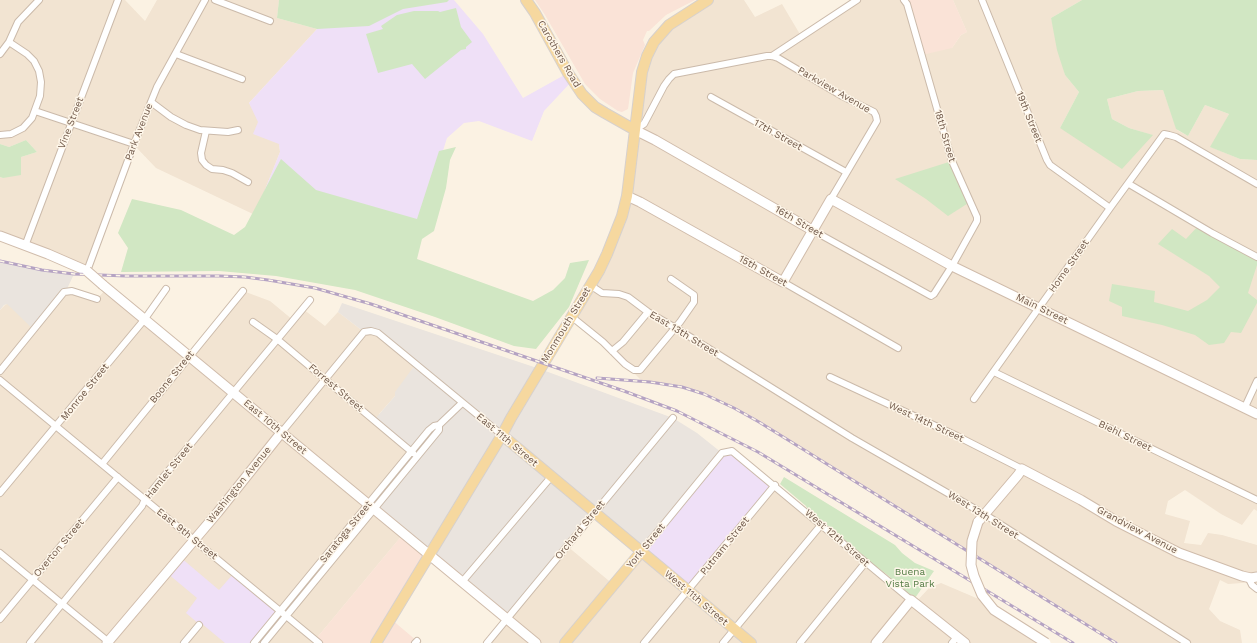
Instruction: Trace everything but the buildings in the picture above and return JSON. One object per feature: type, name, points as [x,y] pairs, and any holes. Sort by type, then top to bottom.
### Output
[{"type":"main road","name":"Carothers Road","points":[[526,0],[535,13],[568,73],[582,94],[600,110],[635,130]]},
{"type":"main road","name":"Monmouth Street","points":[[376,643],[599,271],[614,237],[628,196],[642,72],[647,56],[654,42],[669,25],[708,0]]},
{"type":"main road","name":"East 11th Street","points":[[502,435],[641,552]]},
{"type":"main road","name":"West 11th Street","points":[[641,552],[751,643]]},
{"type":"main road","name":"York Street","points":[[565,643],[641,552]]},
{"type":"street","points":[[0,54],[9,42],[18,22],[39,0]]},
{"type":"street","name":"Vine Street","points":[[25,246],[118,0]]},
{"type":"street","name":"Park Avenue","points":[[87,271],[134,144],[157,88],[205,0]]},
{"type":"street","points":[[215,0],[270,20]]},
{"type":"street","points":[[635,130],[644,124],[664,86],[674,74],[772,56],[856,0]]},
{"type":"street","name":"18th Street","points":[[904,0],[907,4],[952,161],[977,219],[952,266]]},
{"type":"street","name":"19th Street","points":[[982,0],[1050,165],[1110,208]]},
{"type":"street","points":[[0,135],[11,134],[23,128],[32,118],[40,96],[41,82],[39,71],[34,61],[27,54],[9,42]]},
{"type":"street","points":[[176,54],[242,78]]},
{"type":"street","name":"Parkview Avenue","points":[[772,56],[876,114],[876,120],[783,282]]},
{"type":"street","name":"17th Street","points":[[711,97],[846,172]]},
{"type":"street","points":[[151,102],[171,117],[200,130],[228,132],[238,130]]},
{"type":"street","points":[[35,111],[134,144]]},
{"type":"street","name":"16th Street","points":[[635,130],[931,296],[934,294],[952,266]]},
{"type":"street","points":[[206,131],[201,153],[202,160],[206,166],[212,169],[232,173],[248,182]]},
{"type":"street","name":"Home Street","points":[[974,399],[1163,136],[1166,134],[1176,137],[1257,184]]},
{"type":"street","points":[[1129,184],[1212,233],[1257,257]]},
{"type":"street","name":"15th Street","points":[[628,196],[898,348]]},
{"type":"street","name":"Main Street","points":[[830,199],[952,266],[1257,414]]},
{"type":"street","name":"East 10th Street","points":[[0,236],[48,254],[87,271],[144,320],[190,356],[536,643]]},
{"type":"street","points":[[572,317],[603,342],[625,364],[637,371],[642,369],[694,302],[694,295],[671,279]]},
{"type":"street","name":"East 13th Street","points":[[590,286],[602,293],[619,294],[628,297],[648,312],[776,391]]},
{"type":"street","name":"Monroe Street","points":[[0,494],[144,320],[166,289]]},
{"type":"street","points":[[0,371],[64,292],[72,291],[97,299]]},
{"type":"street","name":"Boone Street","points":[[102,464],[243,291]]},
{"type":"street","name":"Hamlet Street","points":[[30,643],[142,506],[145,499],[310,300]]},
{"type":"street","points":[[612,351],[623,342],[648,312]]},
{"type":"street","name":"Forrest Street","points":[[253,322],[277,339],[417,456]]},
{"type":"street","name":"East 11th Street","points":[[371,331],[378,333],[502,435]]},
{"type":"street","name":"Washington Avenue","points":[[108,643],[364,332],[371,331]]},
{"type":"street","name":"Biehl Street","points":[[994,372],[1257,500]]},
{"type":"street","name":"West 14th Street","points":[[830,377],[957,436],[1022,469]]},
{"type":"street","name":"East 9th Street","points":[[0,380],[319,643]]},
{"type":"street","points":[[1245,408],[1257,381]]},
{"type":"street","name":"West 13th Street","points":[[776,391],[870,449],[984,514],[1187,643]]},
{"type":"street","name":"Saratoga Street","points":[[264,643],[287,616],[372,507],[411,451],[434,426],[439,425],[462,403]]},
{"type":"street","name":"Orchard Street","points":[[487,643],[673,418]]},
{"type":"street","name":"Saratoga Street","points":[[254,643],[280,611],[417,456],[439,430],[439,425]]},
{"type":"street","name":"West 12th Street","points":[[727,451],[732,451],[775,485],[911,600],[955,640],[965,643]]},
{"type":"street","name":"York Street","points":[[641,552],[722,453],[727,451]]},
{"type":"street","points":[[1022,469],[978,522],[972,541],[971,565],[982,594],[994,610],[1046,643]]},
{"type":"street","name":"Grandview Avenue","points":[[1022,469],[1166,547],[1210,565],[1242,576],[1252,577]]},
{"type":"street","name":"Overton Street","points":[[0,620],[118,477]]},
{"type":"street","points":[[462,582],[551,477]]},
{"type":"street","name":"Putnam Street","points":[[644,643],[775,485]]},
{"type":"street","points":[[722,643],[821,525]]},
{"type":"street","points":[[0,553],[108,643]]},
{"type":"street","points":[[800,643],[865,562]]},
{"type":"street","points":[[1252,577],[1252,585],[1257,589]]},
{"type":"street","points":[[876,643],[911,600]]},
{"type":"street","points":[[184,643],[199,625]]},
{"type":"shaded area","points":[[0,0],[125,0],[145,21],[157,0],[279,0],[277,18],[317,29],[249,103],[279,144],[280,152],[255,215],[156,168],[134,145],[87,271],[0,236],[0,177],[3,178],[21,157],[37,152],[26,140],[9,147],[0,144]]},
{"type":"shaded area","points":[[416,0],[454,0],[483,34],[523,98],[568,73],[573,80],[544,111],[532,141],[479,121],[464,123],[447,138],[398,294],[234,267],[280,152],[279,144],[253,134],[258,122],[249,103],[317,29]]},
{"type":"shaded area","points":[[535,0],[695,0],[666,15],[649,31],[647,31],[643,40],[645,45],[633,73],[628,109],[622,112],[600,99],[585,84]]},
{"type":"shaded area","points":[[709,0],[744,0],[755,17],[782,4],[801,36],[857,0],[904,0],[952,48],[961,35],[967,32],[953,0],[1082,0],[1051,18],[1065,75],[1079,92],[1060,128],[1152,135],[1129,128],[1112,119],[1107,99],[1138,91],[1163,90],[1177,130],[1188,136],[1205,105],[1229,114],[1211,147],[1240,159],[1257,160],[1257,511],[1254,509],[1242,525],[1221,514],[1185,490],[1168,501],[1165,514],[1190,521],[1184,543],[1201,545],[1208,533],[1222,535],[1257,545],[1257,582],[1228,584],[1220,580],[1209,609],[1220,621],[1240,630],[1242,643],[1116,643],[747,415],[720,400],[704,394],[664,384],[643,382],[572,317],[622,216],[640,88],[654,42]]},
{"type":"shaded area","points":[[904,0],[953,0],[967,32],[961,35],[952,48],[922,55]]},
{"type":"shaded area","points":[[0,261],[42,270],[74,274],[66,291],[34,330],[7,304],[0,310]]},
{"type":"shaded area","points":[[107,288],[190,356],[243,291],[270,301],[293,320],[303,309],[325,326],[338,312],[364,332],[371,331],[415,365],[395,396],[379,414],[411,451],[404,533],[315,640],[319,643],[0,643],[0,310],[7,304],[64,293],[97,299]]},
{"type":"shaded area","points":[[342,303],[540,369],[673,418],[697,433],[722,453],[688,591],[594,513],[507,619],[368,504],[411,451],[374,420],[395,396],[395,392],[415,365],[378,333],[364,332],[338,312]]},
{"type":"shaded area","points":[[727,451],[775,485],[688,591],[641,552]]},
{"type":"shaded area","points":[[775,485],[916,602],[929,588],[941,583],[988,603],[1046,643],[487,643],[567,546],[614,585],[636,558]]},
{"type":"shaded area","points":[[404,533],[430,555],[391,619],[417,641],[415,643],[319,643],[315,640]]},
{"type":"shaded area","points":[[180,557],[219,590],[234,573],[280,611],[254,643],[225,643],[201,623],[199,624],[186,613],[197,598],[167,573]]},
{"type":"green space","points":[[279,0],[449,0],[447,2],[403,9],[369,26],[317,29],[277,18]]},
{"type":"green space","points":[[1082,0],[1257,0],[1257,160],[1240,159],[1210,147],[1229,114],[1205,105],[1188,136],[1176,129],[1163,90],[1138,91],[1107,99],[1112,119],[1129,128],[1153,135],[1122,169],[1060,128],[1079,92],[1065,75],[1057,50],[1051,18]]},
{"type":"green space","points":[[456,8],[461,27],[472,42],[466,47],[466,49],[461,50],[425,79],[412,64],[378,73],[366,34],[383,29],[381,26],[397,15],[414,11],[440,12]]},
{"type":"green space","points":[[26,140],[37,152],[21,157],[21,175],[3,178],[0,177],[0,144],[9,147]]},
{"type":"green space","points":[[456,147],[450,160],[446,188],[434,231],[422,239],[417,259],[533,301],[553,290],[565,278],[570,263],[589,260],[569,307],[536,349],[514,346],[355,290],[276,276],[219,271],[121,272],[128,248],[118,233],[132,199],[181,210],[234,235],[245,227],[281,159],[316,190],[417,219],[439,151]]},
{"type":"green space","points":[[952,161],[970,202],[948,216],[926,199],[895,179]]},
{"type":"green space","points":[[1199,225],[1257,257],[1257,265],[1248,293],[1257,300],[1257,303],[1241,333],[1231,332],[1224,343],[1209,345],[1195,335],[1162,325],[1122,316],[1122,307],[1109,301],[1112,284],[1155,291],[1154,302],[1188,311],[1207,300],[1220,287],[1209,276],[1158,244],[1172,229],[1186,239]]},
{"type":"green space","name":"Buena Vista Park","points":[[784,477],[895,545],[902,553],[915,563],[934,571],[915,598],[907,595],[891,580],[890,577],[860,556],[859,552],[809,512],[806,506],[780,484]]},
{"type":"green space","points":[[364,514],[364,517],[290,606],[289,604]]},
{"type":"railway","points":[[0,261],[42,270],[74,274],[245,277],[315,288],[371,304],[624,391],[677,411],[758,452],[1073,643]]},
{"type":"railway","points":[[597,378],[650,382],[682,387],[704,394],[734,408],[1116,643]]}]
